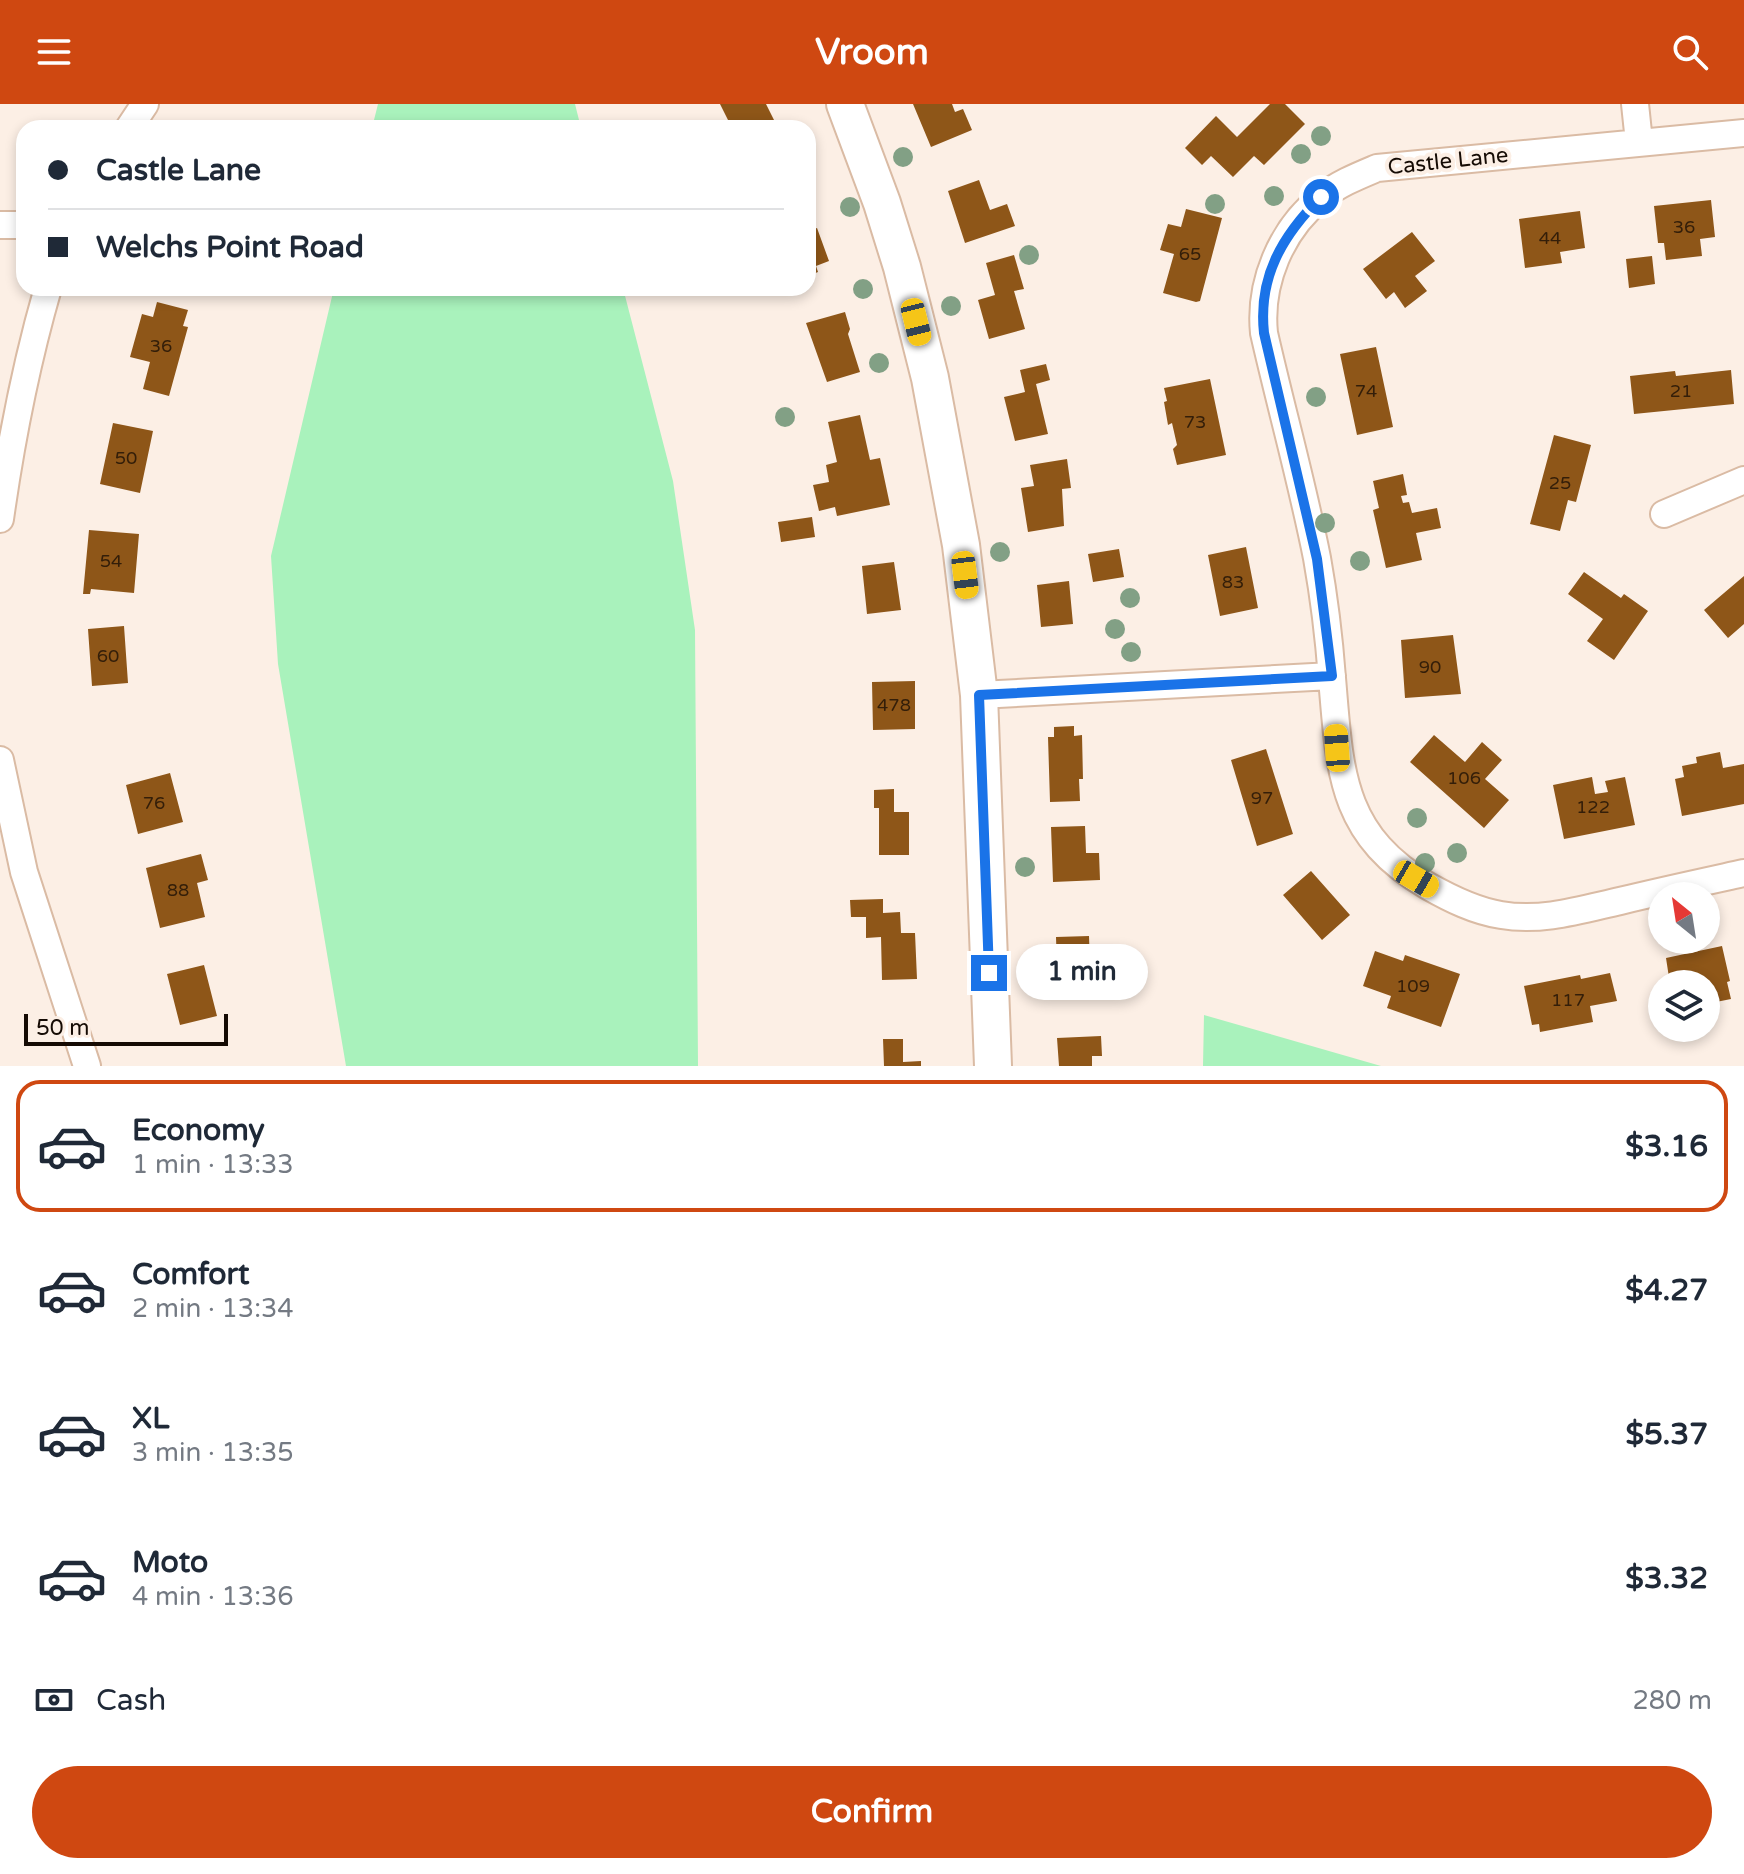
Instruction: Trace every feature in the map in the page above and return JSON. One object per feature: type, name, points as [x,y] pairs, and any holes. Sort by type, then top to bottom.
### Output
[{"type":"street","points":[[845,104],[898,254],[930,378],[961,545],[979,695],[993,1066]]},
{"type":"street","points":[[1635,104],[1639,142]]},
{"type":"street","name":"Castle Lane","points":[[1744,133],[1377,168],[1321,197],[1295,223],[1275,259],[1264,290],[1262,312],[1264,333],[1317,559],[1343,779],[1356,813],[1381,848],[1397,865],[1444,895],[1472,908],[1501,916],[1545,918],[1744,873]]},
{"type":"street","points":[[0,519],[10,451],[46,296]]},
{"type":"street","points":[[1664,514],[1744,480]]},
{"type":"street","points":[[979,695],[1332,676]]},
{"type":"street","points":[[0,760],[24,872],[87,1066]]},
{"type":"green space","points":[[378,104],[575,104],[579,120],[374,120]]},
{"type":"green space","points":[[332,296],[625,296],[673,481],[695,630],[698,1066],[346,1066],[278,664],[271,556]]},
{"type":"green space","points":[[1204,1015],[1381,1066],[1203,1066]]},
{"type":"building","points":[[720,104],[766,104],[774,120],[728,120]]},
{"type":"building","points":[[913,104],[952,104],[955,112],[963,109],[972,130],[931,147]]},
{"type":"building","points":[[1270,104],[1285,104],[1305,124],[1264,165],[1254,156],[1233,177],[1211,156],[1202,165],[1185,148],[1216,116],[1237,137]]},
{"type":"building","points":[[979,180],[990,210],[1007,204],[1015,226],[965,243],[948,191]]},
{"type":"building","points":[[1711,200],[1715,237],[1700,239],[1702,256],[1666,260],[1664,243],[1658,243],[1654,206]]},
{"type":"building","points":[[1186,209],[1222,218],[1200,301],[1196,302],[1163,293],[1174,254],[1160,250],[1168,224],[1181,227]]},
{"type":"building","points":[[1580,211],[1585,248],[1560,252],[1562,263],[1525,268],[1519,219]]},
{"type":"building","points":[[816,228],[829,261],[816,266]]},
{"type":"building","points":[[1412,232],[1435,261],[1415,276],[1427,291],[1405,308],[1394,292],[1386,299],[1363,269]]},
{"type":"building","points":[[1014,255],[1024,289],[1014,291],[1025,329],[989,339],[978,300],[995,295],[986,263]]},
{"type":"building","points":[[1652,256],[1655,284],[1629,288],[1626,259]]},
{"type":"building","points":[[157,302],[188,310],[183,326],[188,327],[169,396],[143,389],[150,362],[130,357],[142,314],[153,317]]},
{"type":"building","points":[[845,312],[850,329],[848,334],[860,372],[827,382],[806,323]]},
{"type":"building","points":[[1376,347],[1393,427],[1357,435],[1340,354]]},
{"type":"building","points":[[1046,364],[1050,380],[1036,384],[1048,434],[1015,441],[1004,397],[1025,392],[1020,370]]},
{"type":"building","points":[[1731,370],[1734,404],[1634,414],[1630,376],[1675,371],[1676,376]]},
{"type":"building","points":[[1210,379],[1226,455],[1177,465],[1173,449],[1177,445],[1172,423],[1168,425],[1164,388]]},
{"type":"building","points":[[860,415],[870,460],[880,458],[890,505],[837,516],[835,507],[819,511],[813,485],[829,482],[826,465],[837,462],[828,422]]},
{"type":"building","points":[[113,423],[153,431],[140,493],[100,484]]},
{"type":"building","points":[[1554,435],[1591,445],[1576,502],[1568,500],[1560,531],[1530,524]]},
{"type":"building","points":[[1067,459],[1071,488],[1062,489],[1064,526],[1028,532],[1021,488],[1034,486],[1030,465]]},
{"type":"building","points":[[1403,474],[1407,495],[1401,496],[1403,503],[1409,502],[1412,513],[1437,508],[1441,528],[1416,533],[1422,560],[1386,568],[1373,510],[1379,508],[1373,481]]},
{"type":"building","points":[[812,517],[815,537],[781,542],[778,522]]},
{"type":"building","points":[[89,530],[139,534],[134,593],[91,589],[90,594],[83,594]]},
{"type":"building","points":[[1246,547],[1258,608],[1220,616],[1208,555]]},
{"type":"building","points":[[1119,549],[1124,577],[1093,582],[1088,554]]},
{"type":"building","points":[[894,562],[901,610],[867,614],[862,566]]},
{"type":"building","points":[[1584,572],[1621,598],[1624,594],[1648,611],[1614,660],[1587,641],[1603,619],[1568,594]]},
{"type":"building","points":[[1744,576],[1744,624],[1728,638],[1704,610]]},
{"type":"building","points":[[1069,581],[1073,624],[1041,627],[1037,585]]},
{"type":"building","points":[[124,626],[128,683],[92,686],[88,629]]},
{"type":"building","points":[[1453,635],[1461,694],[1405,698],[1401,640]]},
{"type":"building","points":[[915,681],[915,729],[873,730],[872,682]]},
{"type":"building","points":[[1074,726],[1074,736],[1082,735],[1080,801],[1050,802],[1048,737],[1054,737],[1054,727]]},
{"type":"building","points":[[1434,735],[1465,762],[1482,742],[1502,760],[1485,779],[1509,800],[1484,828],[1410,762]]},
{"type":"building","points":[[1266,749],[1293,834],[1257,846],[1231,760]]},
{"type":"building","points":[[1720,752],[1723,768],[1744,764],[1744,804],[1682,816],[1675,779],[1684,777],[1682,766],[1697,763],[1696,757]]},
{"type":"building","points":[[170,773],[183,822],[138,834],[126,785]]},
{"type":"building","points":[[1592,777],[1595,794],[1608,792],[1605,781],[1625,777],[1635,825],[1564,839],[1553,785]]},
{"type":"building","points":[[894,789],[894,812],[909,812],[909,855],[879,855],[879,808],[874,808],[874,790]]},
{"type":"building","points":[[1085,826],[1086,853],[1099,853],[1100,880],[1053,882],[1051,827]]},
{"type":"building","points":[[201,854],[208,880],[197,883],[205,917],[160,928],[146,868]]},
{"type":"building","points":[[1311,871],[1350,915],[1322,940],[1283,895]]},
{"type":"building","points":[[883,899],[883,913],[900,912],[901,933],[915,933],[917,979],[882,980],[881,937],[866,938],[866,917],[851,917],[850,900]]},
{"type":"building","points":[[1089,936],[1090,965],[1112,964],[1113,997],[1058,999],[1056,937]]},
{"type":"building","points":[[1720,946],[1730,981],[1727,982],[1731,999],[1720,1001],[1720,970],[1668,970],[1666,958],[1685,954],[1720,954]]},
{"type":"building","points":[[1375,951],[1403,961],[1405,955],[1460,974],[1441,1027],[1387,1008],[1391,996],[1363,986]]},
{"type":"building","points":[[204,965],[217,1016],[180,1025],[167,974]]},
{"type":"building","points":[[1610,973],[1617,1001],[1590,1006],[1593,1022],[1540,1032],[1539,1024],[1532,1025],[1524,986],[1580,975],[1581,979]]},
{"type":"building","points":[[1101,1036],[1102,1056],[1092,1056],[1092,1066],[1059,1066],[1057,1038]]},
{"type":"building","points":[[883,1039],[903,1039],[903,1062],[921,1061],[921,1066],[884,1066]]},
{"type":"route","points":[[989,973],[979,695],[1332,676],[1317,559],[1264,333],[1262,312],[1264,290],[1275,259],[1295,223],[1321,197]]}]
